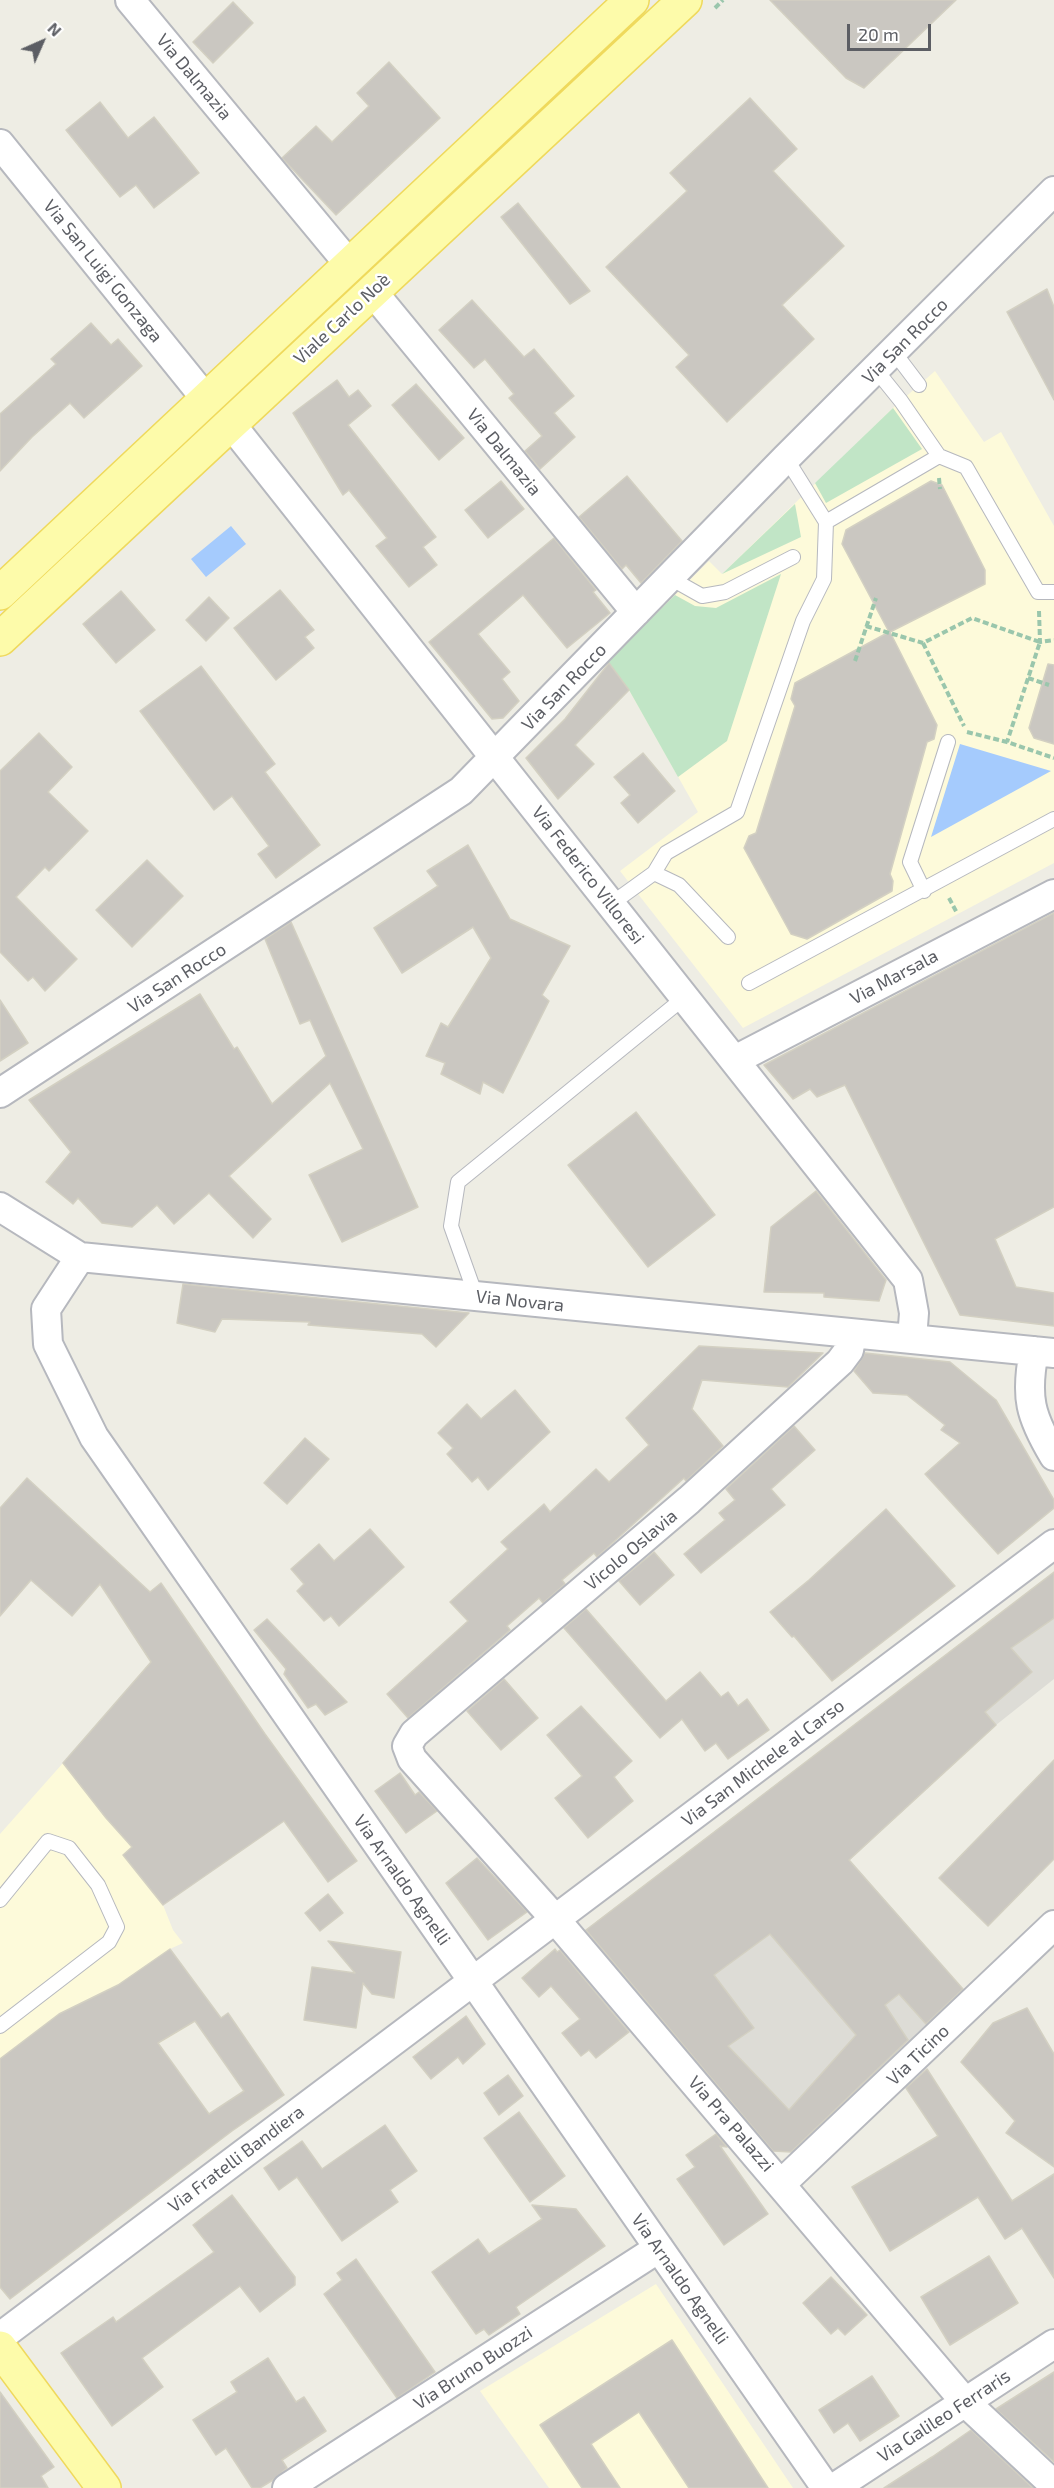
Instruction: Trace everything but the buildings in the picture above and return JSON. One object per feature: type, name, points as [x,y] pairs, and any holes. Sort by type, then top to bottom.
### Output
[{"type":"main road","name":"Viale Carlo Noè","points":[[0,592],[632,0]]},
{"type":"main road","name":"Viale Carlo Noè","points":[[0,639],[685,0]]},
{"type":"main road","points":[[0,2348],[104,2488]]},
{"type":"street","name":"Via Dalmazia","points":[[130,0],[349,264]]},
{"type":"street","name":"Via San Luigi Gonzaga","points":[[0,144],[206,399]]},
{"type":"street","name":"Via San Rocco","points":[[0,1093],[461,791],[786,458],[1054,191]]},
{"type":"street","name":"Via Dalmazia","points":[[372,291],[636,612]]},
{"type":"street","name":"Via Federico Villoresi","points":[[230,423],[908,1280],[914,1313],[912,1339]]},
{"type":"street","name":"Via Marsala","points":[[735,1060],[1054,894]]},
{"type":"street","name":"Via Novara","points":[[4,1215],[80,1257],[1044,1352]]},
{"type":"street","name":"Via Arnaldo Agnelli","points":[[80,1257],[46,1309],[48,1344],[94,1437],[826,2488]]},
{"type":"street","name":"Vicolo Oslavia","points":[[412,1760],[407,1746],[414,1734],[690,1500],[840,1362],[849,1350],[852,1334]]},
{"type":"street","points":[[1044,1352],[1029,1379],[1032,1414],[1054,1456]]},
{"type":"street","name":"Via San Michele al Carso","points":[[473,1981],[1054,1544]]},
{"type":"street","name":"Via Pra Palazzi","points":[[412,1760],[555,1919],[782,2183],[966,2403],[1054,2485]]},
{"type":"street","name":"Via Ticino","points":[[782,2183],[1053,1930]]},
{"type":"street","name":"Via Fratelli Bandiera","points":[[0,2337],[473,1981]]},
{"type":"street","name":"Via Bruno Buozzi","points":[[288,2488],[659,2248]]},
{"type":"street","name":"Via Galileo Ferraris","points":[[834,2488],[1054,2344]]},
{"type":"lane","points":[[885,361],[919,385]]},
{"type":"lane","points":[[885,361],[901,401],[939,456],[966,467],[1038,592],[1054,592]]},
{"type":"lane","points":[[826,522],[939,456]]},
{"type":"lane","points":[[611,904],[654,873],[666,853],[737,812],[803,621],[824,579],[826,522],[786,458]]},
{"type":"lane","points":[[670,578],[702,596],[725,592],[793,557]]},
{"type":"lane","points":[[924,891],[910,862],[948,742]]},
{"type":"lane","points":[[749,983],[924,891],[1054,819]]},
{"type":"lane","points":[[654,873],[679,885],[728,936]]},
{"type":"lane","points":[[476,1296],[451,1226],[458,1182],[685,997]]},
{"type":"lane","points":[[0,1900],[48,1841],[69,1848],[98,1885],[117,1928],[109,1942],[0,2026]]},
{"type":"path","points":[[1007,742],[1040,642],[1038,592]]},
{"type":"path","points":[[855,661],[876,598]]},
{"type":"path","points":[[867,626],[923,643],[972,618],[1040,642],[1054,640]]},
{"type":"path","points":[[923,643],[966,732]]},
{"type":"path","points":[[1028,678],[1049,685]]},
{"type":"path","points":[[957,730],[1007,742],[1054,758]]},
{"type":"shaded area","points":[[935,371],[984,442],[1001,432],[1054,526],[1054,863],[743,1028],[620,871],[698,812],[629,690],[607,662],[709,561],[722,574],[893,408]]},
{"type":"shaded area","points":[[1054,1572],[1054,1679],[996,1725],[850,1860],[963,1989],[794,2152],[771,2150],[584,1931]]},
{"type":"shaded area","points":[[63,1763],[132,1847],[124,1855],[163,1905],[173,1930],[183,1943],[170,1949],[215,2010],[158,2044],[225,2136],[10,2299],[0,2287],[0,1834]]},
{"type":"shaded area","points":[[656,2284],[793,2488],[549,2488],[480,2391]]},
{"type":"green space","points":[[893,408],[922,449],[826,503],[815,483]]},
{"type":"green space","points":[[795,504],[801,537],[722,574]]},
{"type":"green space","points":[[781,574],[727,741],[678,777],[629,690],[607,662],[675,595],[695,606],[716,608]]},
{"type":"water","points":[[231,526],[246,544],[206,577],[191,559]]},
{"type":"water","points":[[960,744],[1051,771],[931,837]]}]
